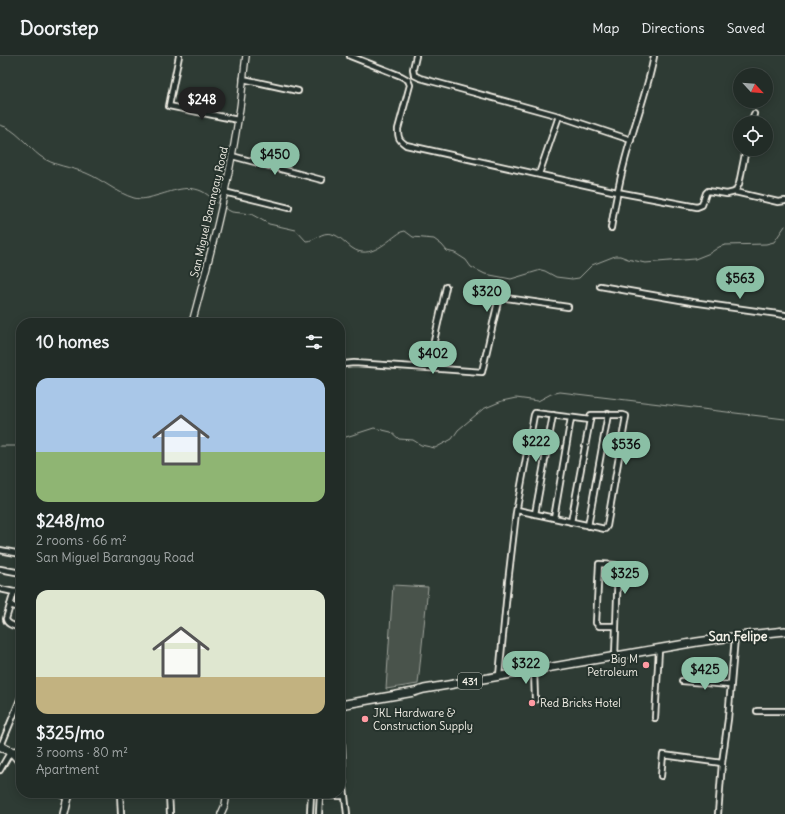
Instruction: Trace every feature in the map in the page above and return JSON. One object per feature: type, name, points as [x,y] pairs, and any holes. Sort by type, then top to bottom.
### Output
[{"type":"main road","name":"431","points":[[424,689],[615,656],[785,631]]},
{"type":"main road","points":[[345,699],[414,688],[424,689]]},
{"type":"main road","points":[[345,704],[424,689]]},
{"type":"main road","points":[[1,746],[11,751],[16,757]]},
{"type":"main road","points":[[11,751],[16,751]]},
{"type":"main road","points":[[64,814],[68,798]]},
{"type":"street","points":[[179,56],[169,106],[238,120]]},
{"type":"street","name":"San Miguel Barangay Road","points":[[193,318],[217,226],[232,156],[246,56]]},
{"type":"street","points":[[350,56],[408,80],[410,85],[398,129],[400,141],[406,144],[617,192],[697,207],[702,205],[708,191],[727,194],[735,192],[778,202],[785,201]]},
{"type":"street","points":[[416,56],[413,69],[414,75],[420,78],[559,116],[631,140]]},
{"type":"street","points":[[611,228],[617,192],[650,77],[654,56]]},
{"type":"street","points":[[243,78],[298,91]]},
{"type":"street","points":[[539,174],[559,116]]},
{"type":"street","points":[[232,156],[322,180]]},
{"type":"street","points":[[735,192],[744,156]]},
{"type":"street","points":[[224,192],[290,208]]},
{"type":"street","points":[[600,286],[692,302],[785,315]]},
{"type":"street","points":[[428,368],[446,287]]},
{"type":"street","points":[[345,364],[354,363],[482,372],[499,297],[568,307]]},
{"type":"street","points":[[500,676],[508,582],[516,513],[534,415],[535,413],[590,420]]},
{"type":"street","points":[[588,526],[608,414]]},
{"type":"street","points":[[517,510],[588,526],[605,529],[607,526],[626,416],[608,414],[591,415],[571,522]]},
{"type":"street","points":[[535,514],[553,415]]},
{"type":"street","points":[[554,518],[571,418]]},
{"type":"street","points":[[0,550],[16,553]]},
{"type":"street","points":[[615,626],[599,626],[596,623],[599,564],[615,565],[618,569],[615,656]]},
{"type":"street","points":[[0,569],[16,572]]},
{"type":"street","points":[[0,589],[14,592],[6,619],[7,622],[16,626]]},
{"type":"street","points":[[10,605],[16,607]]},
{"type":"street","points":[[718,814],[736,637]]},
{"type":"street","points":[[655,718],[659,649]]},
{"type":"street","points":[[534,670],[535,700]]},
{"type":"street","points":[[682,681],[730,685]]},
{"type":"street","points":[[1,746],[16,709]]},
{"type":"street","points":[[757,711],[785,711]]},
{"type":"street","points":[[0,770],[11,751]]},
{"type":"street","points":[[661,776],[663,755],[722,763]]},
{"type":"street","points":[[345,796],[347,814]]},
{"type":"street","points":[[120,798],[121,814]]},
{"type":"street","points":[[169,798],[170,814]]},
{"type":"street","points":[[221,814],[226,798]]},
{"type":"street","points":[[310,814],[311,798]]},
{"type":"street","points":[[319,814],[320,798]]},
{"type":"shaded area","points":[[393,585],[428,587],[418,684],[386,689]]},
{"type":"waterway","points":[[0,125],[11,130],[45,159],[86,173],[128,196],[137,199],[145,198],[186,188],[199,190],[205,193],[219,205]]},
{"type":"waterway","points":[[224,208],[232,212],[251,214],[269,224],[296,230],[306,241],[310,241],[328,233],[332,234],[338,236],[352,248],[365,252],[378,248],[401,232],[405,231],[413,237],[434,239],[447,251],[455,253],[466,260],[471,267],[485,274],[511,279],[541,270],[556,277],[572,279],[579,278],[592,265],[615,256],[645,263],[695,259],[725,245],[766,244],[774,242],[785,226]]},
{"type":"waterway","points":[[345,436],[374,428],[391,432],[399,439],[413,440],[421,445],[435,448],[452,439],[458,430],[483,409],[502,401],[516,398],[538,401],[551,394],[560,392],[785,419]]},
{"type":"waterway","points":[[0,446],[16,446]]},
{"type":"place","name":"Big M Petroleum","points":[[646,665]]},
{"type":"place","name":"Red Bricks Hotel","points":[[532,703]]},
{"type":"place","name":"JKL Hardware & Construction Supply","points":[[365,719]]},
{"type":"district","name":"San Felipe","points":[[738,636]]}]
